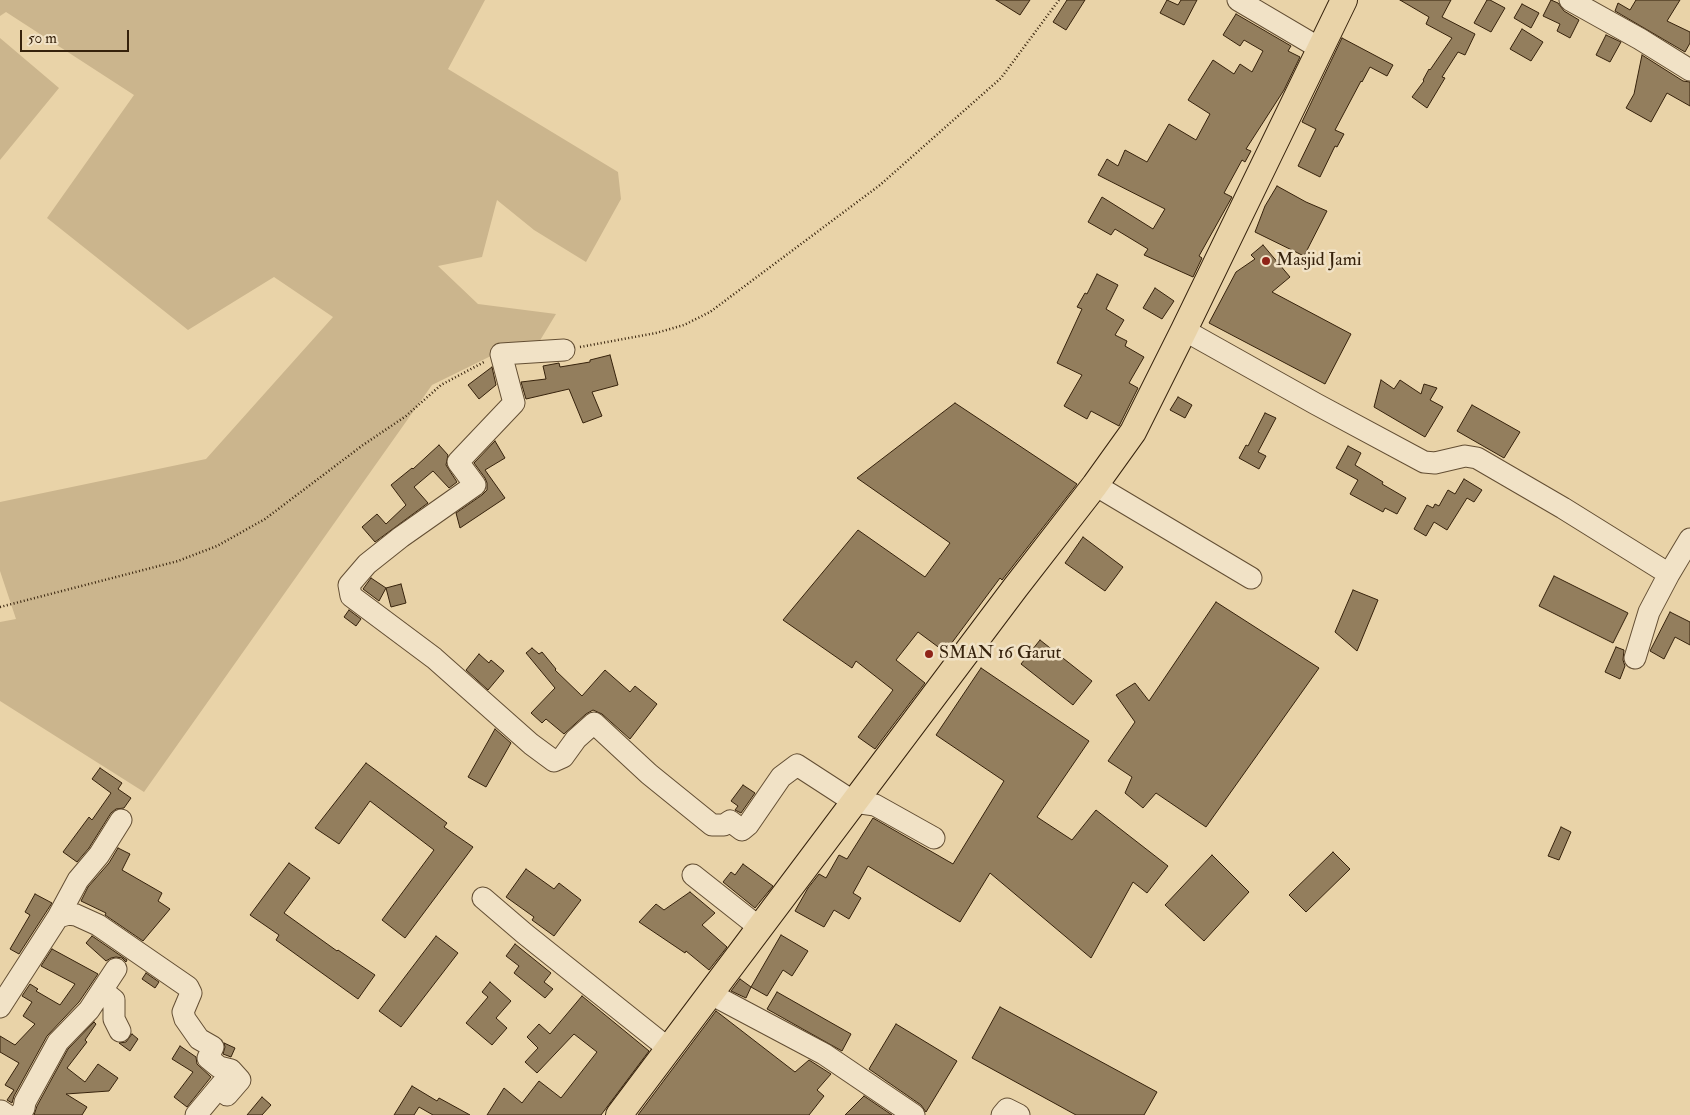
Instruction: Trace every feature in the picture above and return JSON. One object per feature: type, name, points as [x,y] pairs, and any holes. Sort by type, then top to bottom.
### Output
[{"type":"main road","points":[[619,1115],[1015,588],[1096,485],[1133,432],[1344,0]]},
{"type":"street","points":[[1238,0],[1321,49]]},
{"type":"street","points":[[1570,0],[1640,39],[1690,70]]},
{"type":"street","points":[[1184,330],[1424,462],[1435,463],[1465,456],[1476,458],[1571,513],[1669,574]]},
{"type":"street","points":[[564,350],[502,354],[514,403],[458,462],[475,485],[401,537],[367,564],[349,585],[351,596],[434,658],[531,744],[554,761],[563,757],[576,739],[594,723],[649,774],[712,825],[724,825],[730,821],[742,830],[748,825],[782,777],[797,765],[854,802],[875,805],[934,838]]},
{"type":"street","points":[[1096,485],[1251,578]]},
{"type":"street","points":[[1635,658],[1646,619],[1669,574],[1690,539]]},
{"type":"street","points":[[0,1007],[58,917],[78,880],[99,855],[121,820]]},
{"type":"street","points":[[693,875],[760,928]]},
{"type":"street","points":[[483,898],[669,1049]]},
{"type":"street","points":[[58,917],[72,914],[98,925],[188,986],[191,993],[183,1012],[185,1019],[199,1039],[213,1047],[208,1058],[220,1067],[231,1070],[240,1080],[227,1095],[221,1085],[196,1115]]},
{"type":"street","points":[[20,1115],[25,1102],[58,1042],[89,1010],[116,969]]},
{"type":"street","points":[[102,991],[114,1000],[114,1019],[120,1032]]},
{"type":"street","points":[[710,994],[824,1054],[914,1115]]},
{"type":"street","points":[[1002,1115],[1006,1109],[1019,1115]]},
{"type":"street","points":[[0,1114],[1,1111],[7,1115]]},
{"type":"path","points":[[564,350],[656,333],[684,325],[710,312],[880,185],[1001,78],[1059,0]]},
{"type":"path","points":[[0,607],[178,561],[217,546],[265,519],[363,445],[406,416],[441,385],[475,366],[502,354]]},
{"type":"shaded area","points":[[0,0],[485,0],[448,69],[618,172],[621,199],[586,262],[534,230],[497,200],[482,257],[438,266],[478,304],[556,314],[536,347],[497,353],[432,385],[144,792],[0,701],[0,622],[16,619],[0,571],[0,502],[206,459],[333,317],[274,277],[188,330],[47,218],[134,95],[6,12],[0,16]]},
{"type":"shaded area","points":[[0,38],[59,88],[0,160]]},
{"type":"building","points":[[996,0],[1030,0],[1020,15]]},
{"type":"building","points":[[1067,0],[1085,0],[1066,30],[1053,22]]},
{"type":"building","points":[[1167,0],[1178,5],[1181,0],[1197,0],[1184,25],[1160,13]]},
{"type":"building","points":[[1400,0],[1451,0],[1442,17],[1475,34],[1465,55],[1458,52],[1442,77],[1445,78],[1427,108],[1412,97],[1424,81],[1429,69],[1452,38],[1426,24],[1429,17]]},
{"type":"building","points":[[1487,0],[1505,8],[1491,32],[1474,23]]},
{"type":"building","points":[[1551,0],[1558,3],[1564,11],[1579,20],[1570,38],[1557,31],[1560,24],[1543,16]]},
{"type":"building","points":[[1636,0],[1680,0],[1667,21],[1690,32],[1690,43],[1685,52],[1615,11],[1618,3],[1630,10]]},
{"type":"building","points":[[1522,4],[1539,13],[1531,28],[1514,18]]},
{"type":"building","points":[[1236,14],[1291,46],[1288,51],[1300,57],[1284,90],[1246,149],[1251,151],[1245,162],[1242,160],[1224,193],[1232,197],[1199,256],[1202,258],[1193,277],[1144,255],[1148,249],[1115,229],[1111,235],[1088,222],[1102,197],[1153,229],[1165,209],[1098,175],[1107,159],[1118,166],[1125,150],[1147,162],[1169,124],[1196,140],[1210,114],[1188,100],[1213,60],[1234,74],[1240,64],[1252,72],[1263,51],[1244,40],[1240,46],[1223,35]]},
{"type":"building","points":[[1522,29],[1543,42],[1531,61],[1510,49]]},
{"type":"building","points":[[1606,35],[1621,42],[1610,62],[1596,55]]},
{"type":"building","points":[[1342,38],[1393,65],[1387,76],[1370,67],[1335,130],[1344,134],[1337,147],[1335,146],[1320,177],[1298,166],[1316,129],[1302,122]]},
{"type":"building","points":[[1642,55],[1683,81],[1690,82],[1690,106],[1667,93],[1651,122],[1626,108],[1634,94]]},
{"type":"building","points":[[1277,186],[1327,211],[1304,256],[1255,232],[1265,206]]},
{"type":"building","points":[[1263,245],[1290,277],[1272,292],[1351,334],[1325,384],[1209,323],[1236,272],[1255,259],[1251,255]]},
{"type":"building","points":[[1097,274],[1118,285],[1106,309],[1124,320],[1115,335],[1127,341],[1125,346],[1144,357],[1129,383],[1138,388],[1119,426],[1091,411],[1087,419],[1064,406],[1082,375],[1057,363],[1082,309],[1077,307],[1085,293],[1087,294]]},
{"type":"building","points":[[1155,288],[1174,301],[1162,319],[1143,308]]},
{"type":"building","points":[[610,355],[618,385],[592,392],[602,416],[583,423],[569,389],[526,399],[521,382],[546,379],[543,366],[559,363],[560,367],[590,362],[590,360]]},
{"type":"building","points":[[492,367],[496,385],[479,399],[468,385]]},
{"type":"building","points":[[1381,380],[1394,389],[1400,380],[1421,394],[1424,384],[1437,388],[1430,400],[1443,407],[1425,437],[1374,407]]},
{"type":"building","points":[[1178,397],[1192,405],[1185,418],[1170,410]]},
{"type":"building","points":[[955,403],[1077,484],[1002,580],[1000,578],[945,652],[918,632],[896,660],[925,683],[875,749],[858,737],[893,690],[856,661],[852,668],[783,620],[858,530],[925,577],[950,543],[857,478]]},
{"type":"building","points":[[1472,405],[1520,432],[1504,458],[1457,431]]},
{"type":"building","points":[[1265,413],[1276,418],[1258,452],[1266,456],[1259,469],[1239,458],[1246,445],[1248,446]]},
{"type":"building","points":[[495,441],[505,458],[485,470],[505,498],[460,528],[456,513],[487,490],[485,478],[474,463]]},
{"type":"building","points":[[439,445],[448,455],[446,465],[457,482],[449,488],[433,471],[414,487],[428,503],[375,542],[362,527],[377,514],[386,524],[406,505],[391,485],[413,469]]},
{"type":"building","points":[[1348,446],[1361,453],[1355,465],[1406,498],[1397,514],[1385,508],[1383,512],[1350,494],[1358,480],[1336,468]]},
{"type":"building","points":[[1464,479],[1482,490],[1474,502],[1467,498],[1447,530],[1434,522],[1426,536],[1414,529],[1427,505],[1433,508],[1435,504],[1439,506],[1448,490],[1455,494]]},
{"type":"building","points":[[1083,537],[1123,567],[1105,591],[1065,563]]},
{"type":"building","points":[[1554,576],[1628,613],[1613,643],[1539,606]]},
{"type":"building","points":[[371,578],[386,588],[379,601],[363,589]]},
{"type":"building","points":[[401,584],[406,603],[391,607],[386,588]]},
{"type":"building","points":[[1353,590],[1378,600],[1357,651],[1335,632]]},
{"type":"building","points":[[1216,602],[1319,668],[1206,827],[1156,793],[1143,808],[1125,793],[1132,777],[1108,761],[1135,722],[1116,695],[1135,683],[1149,701]]},
{"type":"building","points":[[349,610],[361,619],[356,626],[344,617]]},
{"type":"building","points":[[1670,612],[1690,622],[1690,645],[1675,637],[1664,659],[1650,651]]},
{"type":"building","points":[[1040,640],[1092,681],[1073,705],[1021,664]]},
{"type":"building","points":[[1616,647],[1624,650],[1623,660],[1625,666],[1620,679],[1605,672]]},
{"type":"building","points":[[532,648],[539,654],[542,652],[555,670],[582,696],[605,670],[630,692],[635,686],[657,704],[630,739],[602,714],[593,710],[564,734],[546,719],[542,723],[531,713],[555,688],[526,653]]},
{"type":"building","points":[[479,654],[489,663],[491,660],[504,671],[488,690],[466,670]]},
{"type":"building","points":[[981,668],[1089,741],[1037,817],[1072,840],[1096,810],[1168,866],[1147,893],[1133,882],[1091,958],[990,873],[960,922],[868,866],[853,893],[861,898],[849,919],[834,910],[824,927],[795,911],[808,888],[819,874],[826,878],[839,855],[847,859],[873,818],[953,864],[1004,781],[936,735]]},
{"type":"building","points":[[495,729],[511,743],[486,787],[468,777]]},
{"type":"building","points":[[366,763],[447,823],[444,827],[473,847],[405,938],[382,920],[434,850],[370,801],[339,844],[315,828]]},
{"type":"building","points":[[100,768],[122,783],[118,789],[131,798],[124,808],[116,809],[111,813],[89,848],[77,862],[63,852],[89,817],[92,820],[111,793],[92,779]]},
{"type":"building","points":[[743,785],[755,793],[741,813],[735,810],[738,806],[731,801]]},
{"type":"building","points":[[1561,827],[1571,832],[1559,860],[1548,856]]},
{"type":"building","points":[[118,848],[130,854],[122,870],[162,893],[158,901],[170,909],[143,941],[105,915],[106,913],[81,901],[88,887],[109,863]]},
{"type":"building","points":[[1333,852],[1350,869],[1306,912],[1289,895]]},
{"type":"building","points":[[1212,855],[1249,892],[1204,941],[1165,905]]},
{"type":"building","points":[[289,863],[310,878],[284,913],[337,951],[375,975],[358,999],[276,940],[279,935],[250,915]]},
{"type":"building","points":[[743,864],[773,886],[755,908],[723,882],[731,872],[735,875]]},
{"type":"building","points":[[526,869],[554,889],[559,883],[581,900],[554,936],[532,920],[534,917],[506,897]]},
{"type":"building","points":[[690,892],[715,913],[702,925],[727,947],[709,970],[686,951],[685,953],[639,922],[656,904],[664,910]]},
{"type":"building","points":[[35,894],[52,903],[19,954],[10,949],[30,915],[25,912]]},
{"type":"building","points":[[781,935],[808,951],[792,976],[783,970],[767,996],[751,987]]},
{"type":"building","points":[[92,936],[127,960],[126,962],[122,958],[116,957],[106,961],[86,943]]},
{"type":"building","points":[[436,936],[458,953],[401,1027],[379,1011]]},
{"type":"building","points":[[515,944],[551,973],[544,982],[553,989],[545,998],[514,973],[519,966],[506,956]]},
{"type":"building","points":[[52,949],[98,974],[79,1002],[47,1036],[12,1103],[7,1100],[14,1090],[5,1085],[19,1063],[0,1052],[0,1036],[15,1045],[35,1024],[23,1016],[32,1002],[22,996],[30,984],[38,989],[36,991],[60,1005],[75,984],[41,966]]},
{"type":"building","points":[[146,973],[159,982],[155,988],[142,979]]},
{"type":"building","points":[[740,979],[751,987],[746,998],[731,991]]},
{"type":"building","points":[[490,982],[511,1001],[496,1018],[507,1028],[492,1045],[466,1023],[488,997],[482,992]]},
{"type":"building","points":[[777,992],[851,1034],[842,1051],[767,1009]]},
{"type":"building","points":[[582,996],[649,1051],[601,1115],[487,1115],[504,1088],[522,1103],[539,1081],[561,1098],[597,1052],[574,1034],[537,1073],[525,1062],[538,1048],[527,1037],[539,1024],[550,1034]]},
{"type":"building","points":[[1000,1007],[1157,1092],[1144,1115],[1076,1115],[972,1058]]},
{"type":"building","points":[[716,1011],[795,1072],[809,1060],[831,1074],[817,1090],[824,1096],[809,1115],[638,1115]]},
{"type":"building","points":[[94,1022],[96,1024],[85,1040],[87,1042],[67,1068],[85,1082],[98,1064],[118,1078],[109,1091],[66,1094],[87,1107],[82,1115],[34,1115],[68,1049]]},
{"type":"building","points":[[896,1024],[957,1061],[926,1112],[921,1105],[869,1069]]},
{"type":"building","points":[[132,1034],[138,1039],[130,1051],[119,1043],[126,1042]]},
{"type":"building","points":[[224,1043],[235,1048],[231,1057],[223,1054]]},
{"type":"building","points":[[180,1046],[196,1057],[197,1064],[211,1077],[187,1107],[174,1097],[193,1072],[172,1059]]},
{"type":"building","points":[[412,1086],[437,1101],[439,1098],[470,1115],[433,1115],[419,1107],[414,1115],[394,1115]]},
{"type":"building","points":[[864,1096],[892,1115],[845,1115]]},
{"type":"building","points":[[262,1097],[271,1105],[262,1115],[247,1115]]},
{"type":"place","name":"Masjid Jami","points":[[1266,261]]},
{"type":"place","name":"SMAN 16 Garut","points":[[929,654]]}]
